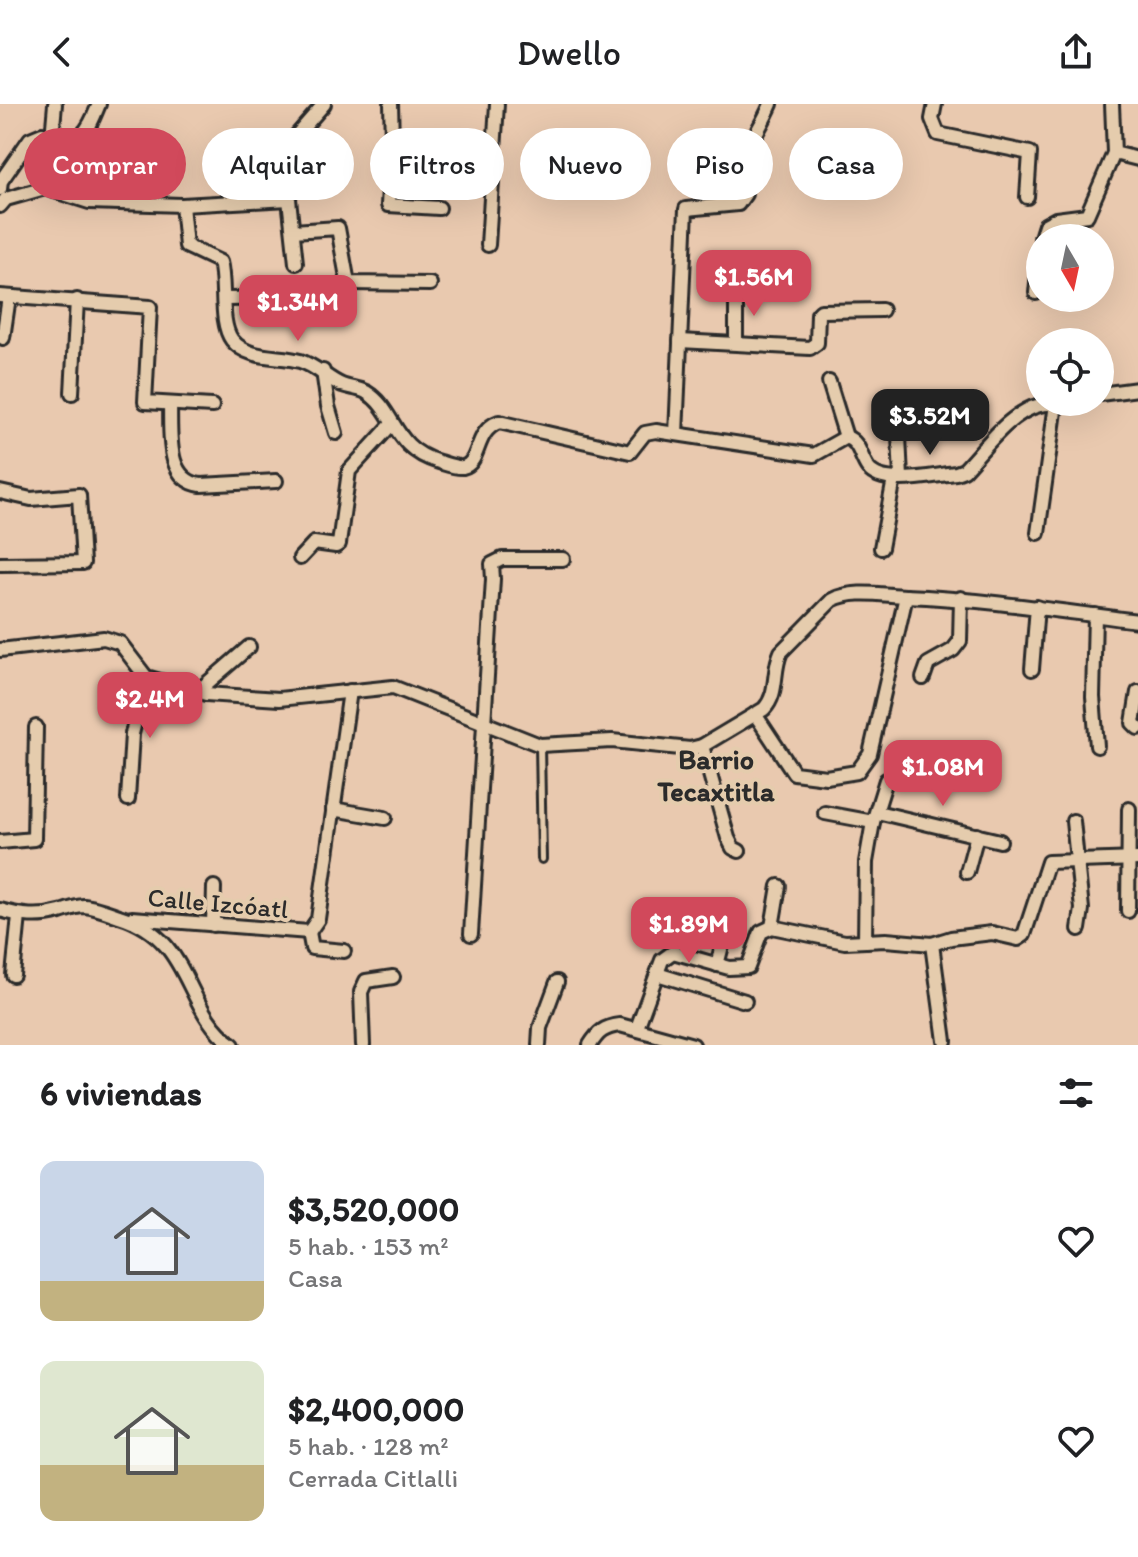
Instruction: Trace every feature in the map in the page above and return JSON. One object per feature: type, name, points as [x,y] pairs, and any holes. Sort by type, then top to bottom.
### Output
[{"type":"street","points":[[53,128],[55,104]]},
{"type":"street","points":[[88,128],[99,104]]},
{"type":"street","points":[[303,128],[324,104]]},
{"type":"street","points":[[391,104],[392,128]]},
{"type":"street","points":[[488,245],[497,104]]},
{"type":"street","points":[[676,434],[686,209],[738,204],[745,194],[743,177],[747,148],[771,104]]},
{"type":"street","points":[[935,104],[932,119],[938,134],[1030,153],[1027,197]]},
{"type":"street","points":[[1047,224],[1056,219],[1087,215],[1114,153],[1112,104]]},
{"type":"street","points":[[0,181],[24,149]]},
{"type":"street","points":[[1114,153],[1138,159]]},
{"type":"street","points":[[0,206],[6,199],[45,188],[89,202],[182,205],[271,200]]},
{"type":"street","points":[[289,200],[296,263]]},
{"type":"street","points":[[388,200],[388,205],[439,208]]},
{"type":"street","points":[[182,205],[186,246],[220,262],[226,329],[234,343],[255,354],[300,361],[323,371],[343,385],[362,390],[379,404],[391,425],[415,452],[452,466],[461,468],[468,465],[474,458],[484,430],[499,422],[630,452],[645,433],[676,434],[814,455],[846,437]]},
{"type":"street","points":[[293,231],[338,228],[348,283],[430,284]]},
{"type":"street","points":[[736,294],[736,343]]},
{"type":"street","points":[[3,338],[4,297],[150,307],[145,402],[212,406]]},
{"type":"street","points":[[224,299],[311,298]]},
{"type":"street","points":[[72,393],[77,300]]},
{"type":"street","points":[[680,341],[815,346],[818,314],[821,311],[882,310]]},
{"type":"street","points":[[323,371],[336,433]]},
{"type":"street","points":[[829,382],[846,437],[857,445],[868,468],[882,478],[898,479],[964,470],[1007,425],[1026,411]]},
{"type":"street","points":[[1114,392],[1138,389]]},
{"type":"street","points":[[170,405],[173,457],[178,474],[201,485],[276,481]]},
{"type":"street","points":[[881,548],[898,479],[898,415]]},
{"type":"street","points":[[1038,533],[1054,416]]},
{"type":"street","points":[[300,558],[311,544],[339,544],[349,471],[391,425]]},
{"type":"street","points":[[0,492],[31,499],[79,495],[83,563],[0,564]]},
{"type":"street","points":[[471,934],[493,579],[491,568],[496,560],[563,559]]},
{"type":"street","points":[[0,650],[104,638],[120,643],[146,677],[197,692],[279,699],[393,687],[540,745],[612,741],[690,749],[702,746],[771,702],[776,661],[781,652],[832,600],[850,594],[961,598],[1138,621]]},
{"type":"street","points":[[755,714],[794,773],[826,777],[857,772],[870,754],[906,596]]},
{"type":"street","points":[[923,678],[928,664],[953,650],[960,641],[961,598]]},
{"type":"street","points":[[1032,669],[1037,607]]},
{"type":"street","points":[[1095,615],[1093,697],[1097,746]]},
{"type":"street","points":[[197,692],[249,647]]},
{"type":"street","points":[[128,799],[132,734],[146,677]]},
{"type":"street","points":[[344,951],[312,948],[309,932],[318,919],[350,691]]},
{"type":"street","points":[[1138,692],[1133,723],[1138,728]]},
{"type":"street","points":[[0,842],[34,839],[36,727]]},
{"type":"street","points":[[702,746],[728,838],[733,848],[739,851]]},
{"type":"street","points":[[865,941],[866,862],[886,780]]},
{"type":"street","points":[[333,809],[385,818]]},
{"type":"street","points":[[1128,911],[1133,859],[1129,809]]},
{"type":"street","points":[[825,813],[875,817],[1000,841]]},
{"type":"street","points":[[1073,821],[1082,909],[1079,929]]},
{"type":"street","points":[[967,872],[977,835]]},
{"type":"street","points":[[637,1028],[662,960],[673,952],[729,968],[748,967],[761,932],[772,927],[845,942],[932,944],[951,938],[992,933],[1018,939],[1024,935],[1048,862],[1133,859]]},
{"type":"street","points":[[772,927],[779,886]]},
{"type":"street","points":[[213,925],[214,887]]},
{"type":"street","points":[[0,910],[19,916],[44,916],[81,906],[124,917],[147,928],[182,967],[215,1040],[233,1045]]},
{"type":"street","points":[[717,965],[730,915]]},
{"type":"street","points":[[13,975],[19,916]]},
{"type":"street","name":"Calle Izcóatl","points":[[124,917],[309,932]]},
{"type":"street","points":[[932,944],[945,1041]]},
{"type":"street","points":[[657,974],[745,1001]]},
{"type":"street","points":[[363,1045],[361,992],[366,981],[393,977]]},
{"type":"street","points":[[539,1045],[540,1028],[557,982]]},
{"type":"street","points":[[590,1045],[598,1032],[609,1026],[637,1028],[693,1045]]},
{"type":"lane","points":[[540,745],[542,859]]},
{"type":"district","name":"Barrio Tecaxtitla","points":[[716,775]]}]
